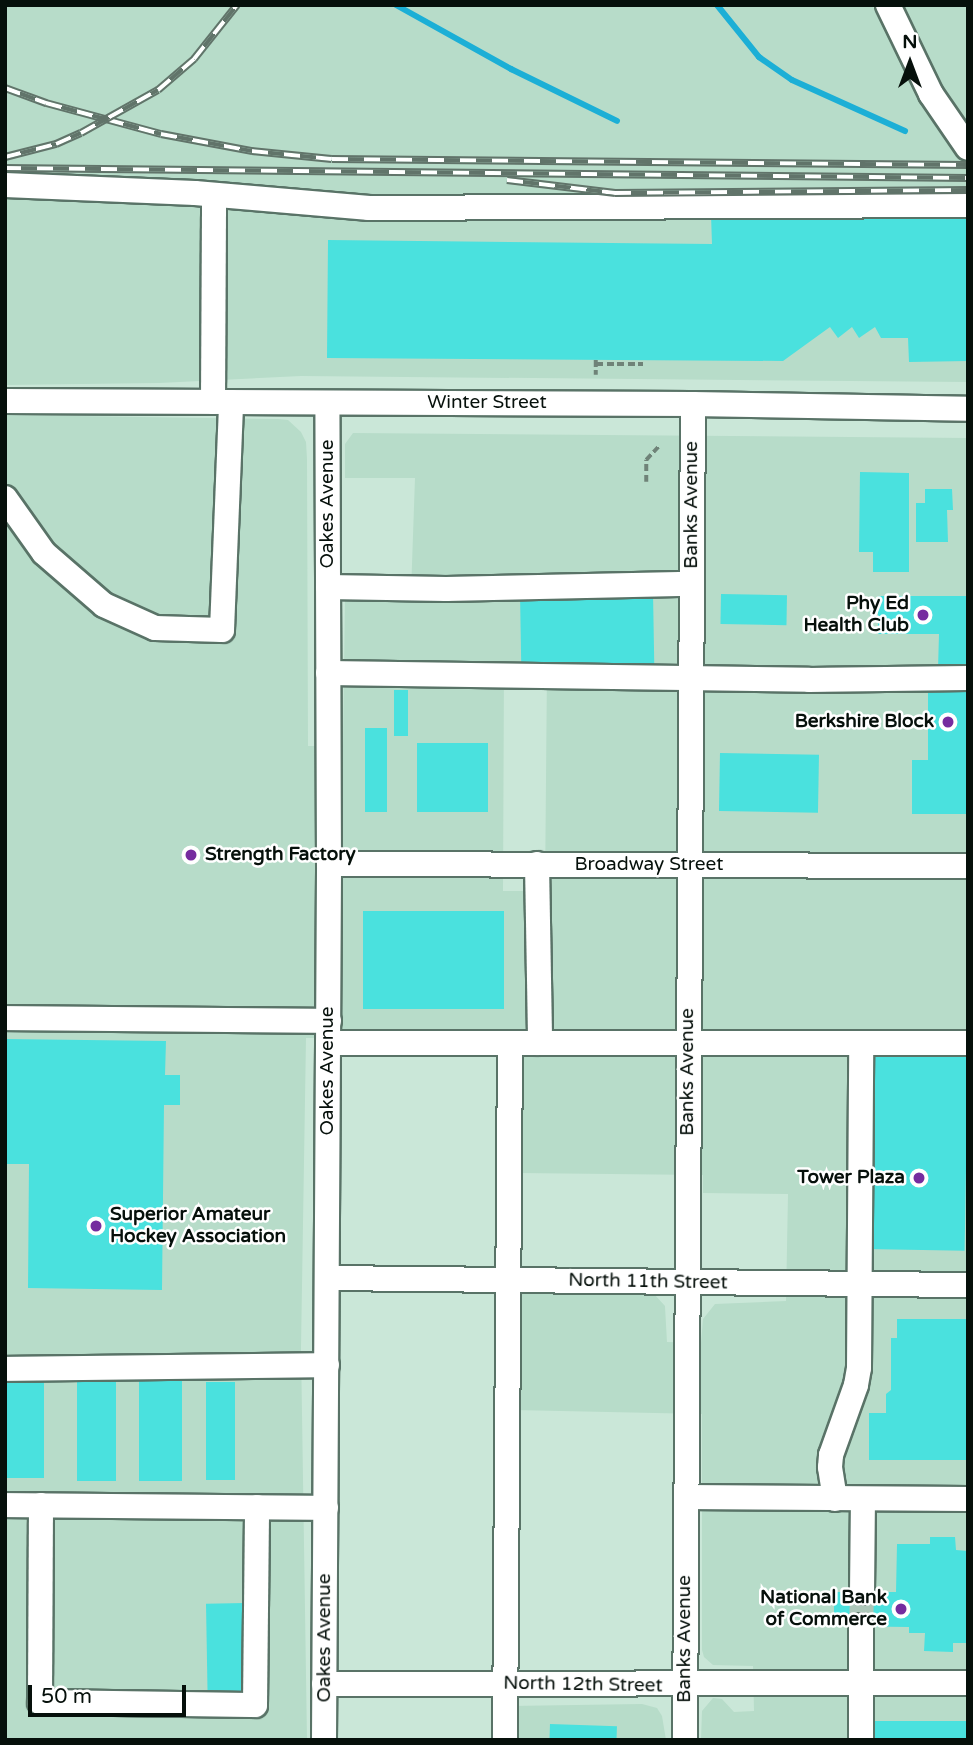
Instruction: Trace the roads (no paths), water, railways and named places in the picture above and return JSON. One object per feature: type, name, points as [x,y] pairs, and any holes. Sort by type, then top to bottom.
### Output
[{"type":"street","points":[[888,5],[931,94],[968,148]]},
{"type":"street","points":[[5,186],[214,195],[369,208],[968,205]]},
{"type":"street","points":[[5,498],[44,553],[104,605],[155,628],[222,631],[222,402],[214,195]]},
{"type":"street","name":"Winter Street","points":[[5,401],[692,404],[968,409]]},
{"type":"street","name":"Oakes Avenue","points":[[324,1740],[329,1032],[327,403]]},
{"type":"street","name":"Banks Avenue","points":[[685,1740],[692,404]]},
{"type":"street","points":[[328,587],[446,589],[691,584]]},
{"type":"street","points":[[328,673],[691,678],[968,678]]},
{"type":"street","name":"Broadway Street","points":[[329,864],[968,866]]},
{"type":"street","points":[[537,864],[540,1043]]},
{"type":"street","points":[[5,1018],[510,1043],[968,1043]]},
{"type":"street","points":[[505,1740],[510,1043]]},
{"type":"street","points":[[835,1499],[830,1467],[856,1385],[860,1284],[860,1043]]},
{"type":"street","name":"North 11th Street","points":[[327,1278],[968,1285]]},
{"type":"street","points":[[5,1369],[327,1365]]},
{"type":"street","points":[[686,1497],[968,1499]]},
{"type":"street","points":[[862,1592],[863,1499]]},
{"type":"street","points":[[5,1505],[326,1508]]},
{"type":"street","points":[[41,1505],[40,1702],[255,1705],[257,1507]]},
{"type":"street","points":[[860,1740],[861,1626]]},
{"type":"street","name":"North 12th Street","points":[[324,1684],[968,1683]]},
{"type":"waterway","points":[[396,5],[511,69],[617,121]]},
{"type":"waterway","points":[[717,5],[759,57],[792,80],[905,131]]},
{"type":"tunnel","points":[[861,1626],[862,1592]]},
{"type":"railway","points":[[5,157],[56,144],[158,90],[194,59],[237,5]]},
{"type":"railway","points":[[5,88],[46,103],[161,134],[252,151],[332,159],[968,165]]},
{"type":"railway","points":[[5,168],[968,178]]},
{"type":"railway","points":[[507,180],[615,193],[968,190]]},
{"type":"place","name":"Phy Ed Health Club","points":[[923,615]]},
{"type":"place","name":"Berkshire Block","points":[[948,722]]},
{"type":"place","name":"Strength Factory","points":[[191,855]]},
{"type":"place","name":"Tower Plaza","points":[[919,1178]]},
{"type":"place","name":"Superior Amateur Hockey Association","points":[[96,1226]]},
{"type":"place","name":"National Bank of Commerce","points":[[901,1609]]}]
